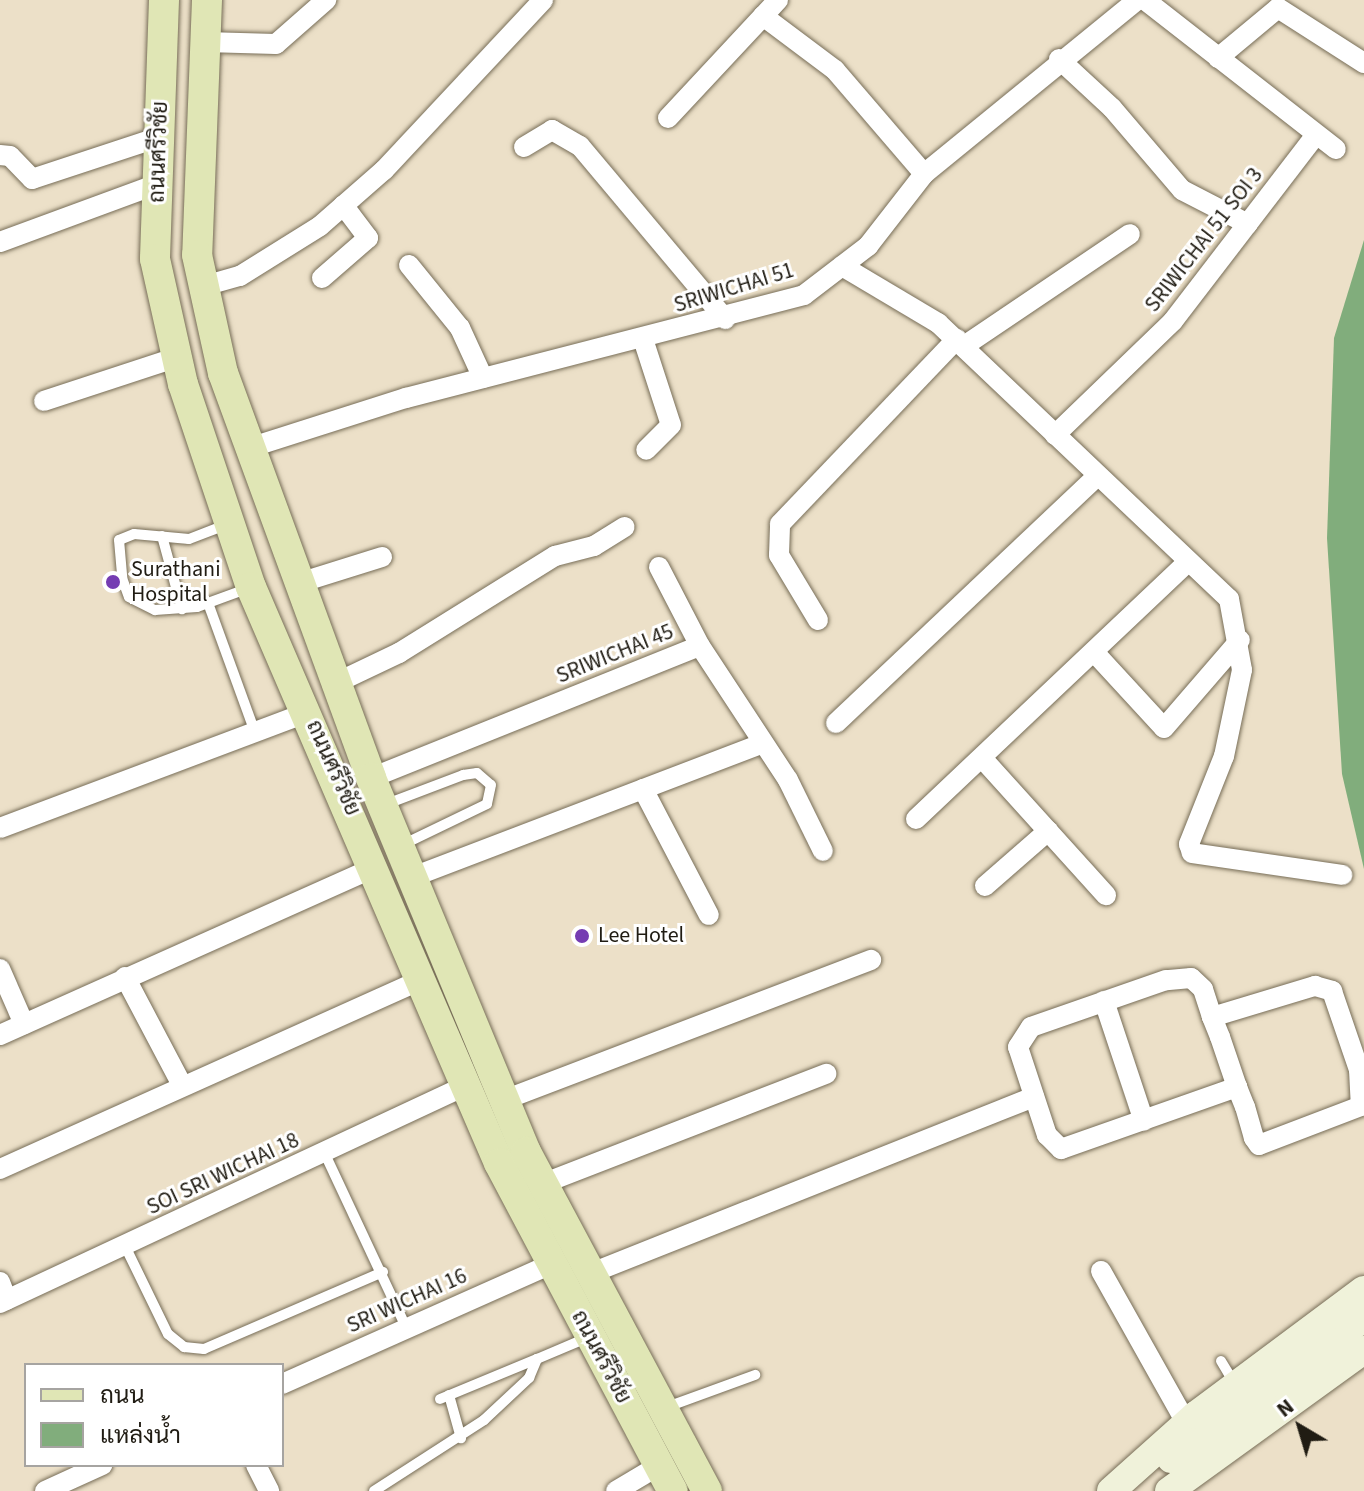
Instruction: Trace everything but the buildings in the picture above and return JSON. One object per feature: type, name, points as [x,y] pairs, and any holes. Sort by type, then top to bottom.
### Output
[{"type":"main road","name":"ถนนศรีวิชัย","points":[[164,0],[155,259],[175,358],[247,575],[375,867],[465,1086],[551,1264],[666,1478]]},
{"type":"main road","name":"ถนนศรีวิชัย","points":[[207,0],[197,255],[223,373],[371,778],[504,1100],[542,1184],[707,1491]]},
{"type":"main road","points":[[247,575],[285,546]]},
{"type":"main road","points":[[1111,1491],[1236,1385],[1364,1290]]},
{"type":"main road","points":[[1129,1491],[1364,1318]]},
{"type":"main road","points":[[1169,1491],[1364,1350]]},
{"type":"main road","points":[[1191,1491],[1364,1373]]},
{"type":"main road","points":[[666,1478],[684,1451]]},
{"type":"street","points":[[205,42],[276,44],[326,0]]},
{"type":"street","points":[[204,286],[240,276],[343,205],[543,0]]},
{"type":"street","points":[[668,118],[778,0]]},
{"type":"street","name":"SRIWICHAI 51","points":[[249,448],[483,378],[725,319],[804,295],[868,246],[924,174],[1059,59],[1137,0]]},
{"type":"street","points":[[1145,0],[1315,136],[1336,149]]},
{"type":"street","points":[[1218,58],[1278,8],[1364,63]]},
{"type":"street","points":[[763,16],[835,70],[924,174]]},
{"type":"street","points":[[1059,59],[1112,108],[1182,190],[1248,224]]},
{"type":"street","points":[[524,147],[552,130],[580,146],[725,319]]},
{"type":"street","name":"SRIWICHAI 51 SOI 3","points":[[1055,435],[1173,321],[1315,136]]},
{"type":"street","points":[[0,155],[10,156],[32,179],[160,137]]},
{"type":"street","points":[[0,242],[158,184]]},
{"type":"street","points":[[322,278],[368,238],[343,205]]},
{"type":"street","points":[[818,620],[779,555],[780,524],[960,342],[1130,234]]},
{"type":"street","points":[[409,265],[460,328],[483,378]]},
{"type":"street","points":[[842,266],[919,308],[960,342],[1229,599],[1240,640],[1242,670],[1230,735],[1190,849],[1202,857],[1342,875]]},
{"type":"street","points":[[643,339],[671,425],[646,450]]},
{"type":"street","points":[[44,401],[175,358]]},
{"type":"street","points":[[836,723],[1097,476]]},
{"type":"street","points":[[336,683],[399,653],[555,556],[594,546],[624,527]]},
{"type":"street","points":[[299,583],[382,557]]},
{"type":"street","points":[[916,819],[1188,562]]},
{"type":"street","points":[[659,567],[700,646]]},
{"type":"street","points":[[1094,652],[1164,728],[1240,640]]},
{"type":"street","name":"SRIWICHAI 45","points":[[371,778],[700,646],[760,744],[788,780],[823,851]]},
{"type":"street","points":[[0,828],[308,712]]},
{"type":"street","points":[[410,878],[760,744]]},
{"type":"street","points":[[982,758],[1106,895]]},
{"type":"street","points":[[643,789],[709,915]]},
{"type":"street","points":[[985,886],[1048,831]]},
{"type":"street","points":[[0,1035],[375,867]]},
{"type":"street","points":[[504,1100],[871,960]]},
{"type":"street","points":[[0,969],[24,1024]]},
{"type":"street","points":[[125,977],[182,1085]]},
{"type":"street","points":[[1212,1017],[1323,987],[1335,995],[1364,1096],[1355,1112],[1263,1146],[1237,1087],[1212,1017],[1191,978],[1104,1001],[1022,1034],[1018,1047],[1047,1135],[1061,1149],[1237,1087]]},
{"type":"street","points":[[0,1169],[420,980]]},
{"type":"street","points":[[1104,1001],[1144,1121]]},
{"type":"street","points":[[542,1184],[826,1074]]},
{"type":"street","name":"SOI SRI WICHAI 18","points":[[2,1295],[125,1246],[465,1086]]},
{"type":"street","points":[[589,1274],[1034,1097]]},
{"type":"street","name":"SRI WICHAI 16","points":[[284,1383],[551,1264]]},
{"type":"street","points":[[1101,1271],[1187,1424]]},
{"type":"street","points":[[45,1491],[98,1467]]},
{"type":"street","points":[[257,1467],[269,1491]]},
{"type":"street","points":[[616,1491],[666,1478]]},
{"type":"lane","points":[[230,523],[189,539],[162,536],[119,540],[122,578],[139,606],[182,609],[208,603],[247,575]]},
{"type":"lane","points":[[162,536],[182,609]]},
{"type":"lane","points":[[208,603],[255,732]]},
{"type":"lane","points":[[383,806],[463,775],[477,773],[491,785],[487,804],[398,847]]},
{"type":"lane","points":[[324,1152],[383,1272],[406,1327]]},
{"type":"lane","points":[[125,1246],[168,1334],[194,1348],[383,1272]]},
{"type":"lane","points":[[461,1438],[445,1397],[590,1337]]},
{"type":"lane","points":[[374,1491],[461,1438],[529,1378],[537,1359]]},
{"type":"lane","points":[[1221,1361],[1236,1385]]},
{"type":"lane","points":[[662,1409],[755,1375]]},
{"type":"water","points":[[1364,240],[1364,869],[1342,774],[1327,538],[1334,338]]},
{"type":"place","name":"Surathani Hospital","points":[[113,582]]},
{"type":"place","name":"Lee Hotel","points":[[582,936]]}]
